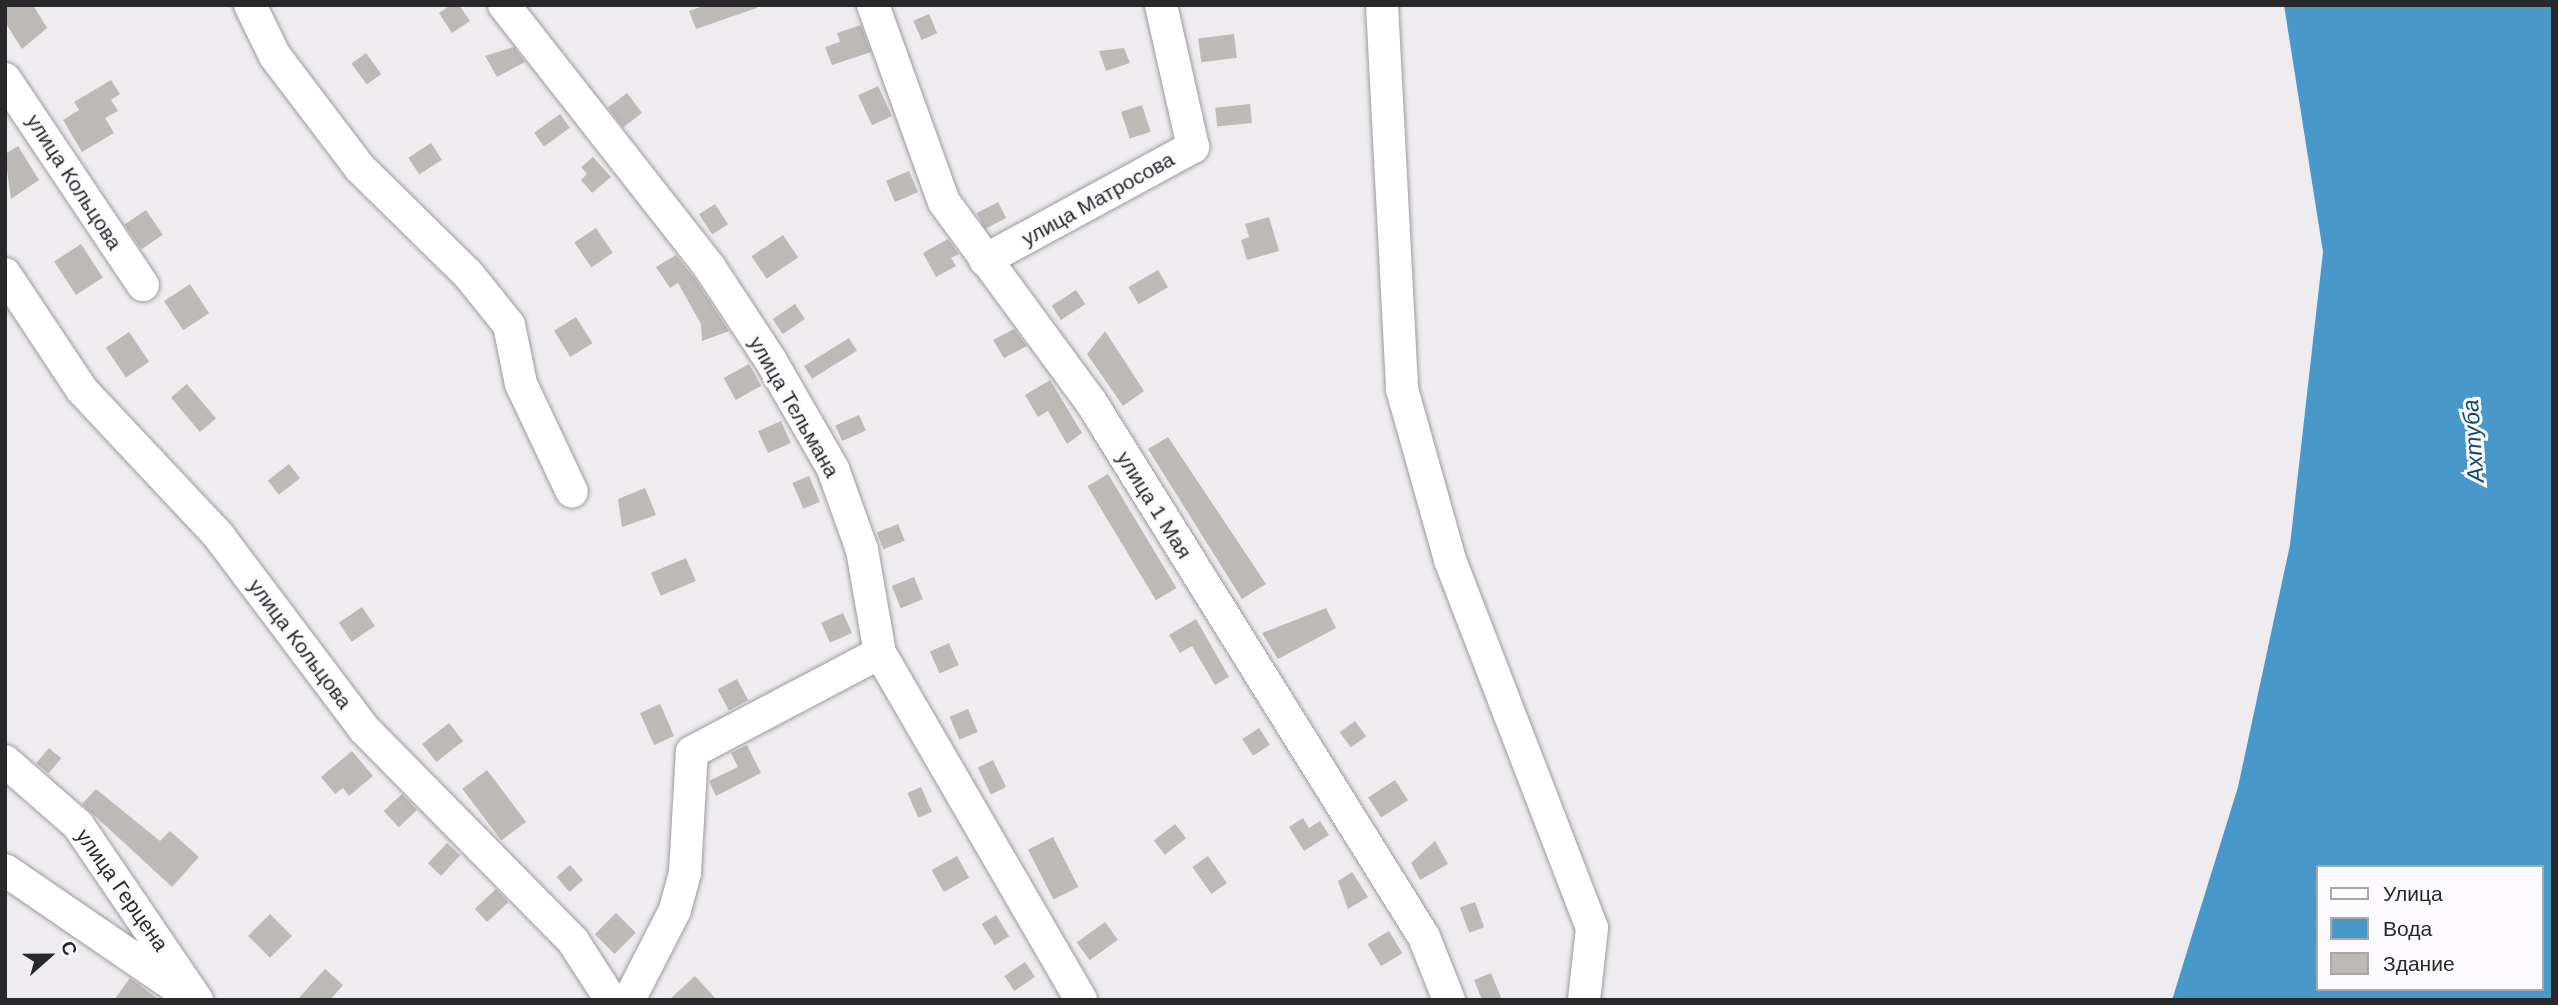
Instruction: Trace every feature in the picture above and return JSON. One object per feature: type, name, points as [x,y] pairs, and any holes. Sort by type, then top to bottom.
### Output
[{"type":"street","points":[[250,5],[275,56],[360,167],[468,274],[509,325],[521,384],[572,492]]},
{"type":"street","name":"улица Тельмана","points":[[504,5],[710,268],[771,362],[832,469],[862,550],[880,653],[1081,1000]]},
{"type":"street","name":"улица 1 Мая","points":[[873,5],[944,202],[1091,402],[1327,776],[1424,937],[1449,1000]]},
{"type":"street","name":"улица Матросова","points":[[985,260],[1193,147],[1161,5]]},
{"type":"street","points":[[1382,5],[1402,389],[1450,560],[1592,928],[1584,1000]]},
{"type":"street","name":"улица Кольцoва","points":[[5,79],[143,285]]},
{"type":"street","name":"улица Кольцова","points":[[5,274],[69,373],[218,535],[364,729],[573,941],[611,1000]]},
{"type":"street","points":[[629,1000],[675,910],[685,872],[692,752],[880,653]]},
{"type":"street","name":"улица Герцена","points":[[5,761],[78,825],[195,1000]]},
{"type":"street","points":[[5,870],[195,1000]]},
{"type":"water","name":"Ахтуба","points":[[2284,5],[2553,5],[2553,1000],[2172,1000],[2238,787],[2290,545],[2323,252]]},
{"type":"building","points":[[5,5],[33,5],[47,28],[22,49],[5,22]]},
{"type":"building","points":[[451,5],[459,5],[470,21],[452,33],[439,13]]},
{"type":"building","points":[[706,5],[757,5],[757,8],[696,29],[689,11]]},
{"type":"building","points":[[929,14],[937,33],[922,40],[913,21]]},
{"type":"building","points":[[861,25],[871,52],[832,65],[825,47],[840,42],[837,33]]},
{"type":"building","points":[[1234,34],[1237,58],[1201,62],[1198,38]]},
{"type":"building","points":[[514,47],[525,62],[497,77],[485,56]]},
{"type":"building","points":[[1124,48],[1130,63],[1106,71],[1099,51]]},
{"type":"building","points":[[366,53],[381,74],[367,85],[351,64]]},
{"type":"building","points":[[111,80],[120,94],[111,100],[118,111],[105,118],[114,133],[82,152],[63,120],[79,110],[74,102]]},
{"type":"building","points":[[878,86],[892,116],[872,125],[858,95]]},
{"type":"building","points":[[627,93],[642,113],[623,127],[608,107]]},
{"type":"building","points":[[1250,104],[1252,123],[1217,127],[1215,108]]},
{"type":"building","points":[[1142,105],[1151,132],[1130,138],[1121,112]]},
{"type":"building","points":[[560,114],[570,128],[544,147],[534,133]]},
{"type":"building","points":[[431,143],[442,160],[419,174],[408,158]]},
{"type":"building","points":[[18,146],[39,180],[11,199],[5,154]]},
{"type":"building","points":[[593,157],[611,177],[592,193],[581,180],[587,174],[581,167]]},
{"type":"building","points":[[909,171],[918,192],[895,202],[886,181]]},
{"type":"building","points":[[998,202],[1006,218],[985,229],[977,213]]},
{"type":"building","points":[[715,204],[728,224],[712,234],[699,214]]},
{"type":"building","points":[[146,210],[163,235],[141,249],[124,225]]},
{"type":"building","points":[[1269,217],[1279,251],[1247,260],[1241,240],[1249,237],[1245,224]]},
{"type":"building","points":[[596,228],[613,253],[591,267],[574,243]]},
{"type":"building","points":[[783,235],[798,257],[767,279],[751,256]]},
{"type":"building","points":[[948,239],[959,254],[951,258],[956,266],[936,277],[923,253]]},
{"type":"building","points":[[81,244],[103,278],[76,295],[54,261]]},
{"type":"building","points":[[676,255],[729,331],[702,341],[701,324],[678,283],[670,288],[656,267]]},
{"type":"building","points":[[1158,270],[1168,287],[1139,304],[1129,287]]},
{"type":"building","points":[[190,284],[209,313],[183,330],[164,301]]},
{"type":"building","points":[[1076,290],[1085,304],[1061,320],[1052,306]]},
{"type":"building","points":[[795,304],[805,319],[783,334],[773,319]]},
{"type":"building","points":[[576,317],[592,343],[570,357],[554,331]]},
{"type":"building","points":[[1014,329],[1027,346],[1004,358],[993,340]]},
{"type":"building","points":[[1105,331],[1144,391],[1123,406],[1087,354]]},
{"type":"building","points":[[129,332],[149,362],[126,378],[106,348]]},
{"type":"building","points":[[849,338],[857,351],[812,379],[804,366]]},
{"type":"building","points":[[749,364],[761,386],[736,400],[724,378]]},
{"type":"building","points":[[1050,380],[1082,433],[1067,444],[1048,411],[1038,417],[1025,395]]},
{"type":"building","points":[[187,384],[216,418],[200,432],[171,397]]},
{"type":"building","points":[[859,415],[866,431],[842,441],[835,426]]},
{"type":"building","points":[[781,421],[791,443],[768,453],[758,431]]},
{"type":"building","points":[[1168,437],[1266,584],[1242,599],[1148,449]]},
{"type":"building","points":[[289,464],[300,478],[279,495],[268,481]]},
{"type":"building","points":[[1108,474],[1177,588],[1156,600],[1087,486]]},
{"type":"building","points":[[809,476],[820,502],[803,509],[792,483]]},
{"type":"building","points":[[645,488],[656,515],[622,527],[618,499]]},
{"type":"building","points":[[898,524],[905,541],[883,549],[877,533]]},
{"type":"building","points":[[686,558],[696,581],[661,596],[651,573]]},
{"type":"building","points":[[914,577],[923,599],[901,608],[892,586]]},
{"type":"building","points":[[362,607],[375,626],[352,642],[339,623]]},
{"type":"building","points":[[1326,608],[1336,628],[1278,659],[1262,633]]},
{"type":"building","points":[[843,613],[852,633],[830,643],[821,623]]},
{"type":"building","points":[[1196,619],[1229,677],[1215,685],[1192,646],[1180,653],[1169,635]]},
{"type":"building","points":[[949,643],[959,665],[940,673],[930,652]]},
{"type":"building","points":[[737,679],[748,700],[729,711],[718,689]]},
{"type":"building","points":[[660,704],[674,736],[654,745],[640,713]]},
{"type":"building","points":[[968,709],[978,732],[959,740],[950,717]]},
{"type":"building","points":[[1355,721],[1366,736],[1351,748],[1340,732]]},
{"type":"building","points":[[449,723],[463,741],[436,762],[422,744]]},
{"type":"building","points":[[1259,728],[1270,745],[1253,756],[1242,739]]},
{"type":"building","points":[[747,745],[761,773],[716,796],[709,781],[738,767],[731,753]]},
{"type":"building","points":[[49,748],[61,758],[48,774],[36,763]]},
{"type":"building","points":[[352,751],[373,776],[349,796],[343,788],[335,794],[321,777]]},
{"type":"building","points":[[993,760],[1006,787],[991,794],[978,767]]},
{"type":"building","points":[[487,770],[526,822],[501,841],[462,789]]},
{"type":"building","points":[[1395,780],[1408,800],[1381,818],[1368,797]]},
{"type":"building","points":[[921,787],[932,812],[918,818],[907,793]]},
{"type":"building","points":[[96,789],[160,841],[170,831],[199,857],[172,887],[82,804]]},
{"type":"building","points":[[402,794],[417,810],[399,827],[384,811]]},
{"type":"building","points":[[1303,818],[1309,828],[1320,821],[1329,835],[1304,851],[1289,827]]},
{"type":"building","points":[[1175,824],[1186,838],[1165,855],[1154,841]]},
{"type":"building","points":[[1053,837],[1078,887],[1053,900],[1028,850]]},
{"type":"building","points":[[1435,841],[1448,864],[1420,880],[1411,863]]},
{"type":"building","points":[[447,843],[460,855],[441,876],[428,863]]},
{"type":"building","points":[[957,856],[969,878],[944,892],[932,870]]},
{"type":"building","points":[[1208,856],[1227,883],[1211,894],[1192,867]]},
{"type":"building","points":[[570,865],[583,880],[570,892],[556,877]]},
{"type":"building","points":[[1352,872],[1368,897],[1348,909],[1338,881]]},
{"type":"building","points":[[496,889],[508,902],[487,922],[475,909]]},
{"type":"building","points":[[1475,902],[1484,927],[1469,933],[1460,907]]},
{"type":"building","points":[[616,913],[636,933],[615,954],[595,934]]},
{"type":"building","points":[[270,914],[292,936],[270,958],[248,936]]},
{"type":"building","points":[[996,915],[1009,936],[995,945],[982,924]]},
{"type":"building","points":[[1105,922],[1118,940],[1090,960],[1077,943]]},
{"type":"building","points":[[1389,931],[1402,953],[1381,966],[1368,944]]},
{"type":"building","points":[[1025,962],[1035,977],[1014,991],[1004,976]]},
{"type":"building","points":[[325,969],[343,985],[330,1000],[297,1000]]},
{"type":"building","points":[[1491,973],[1502,1000],[1482,1000],[1474,980]]},
{"type":"building","points":[[695,976],[717,1000],[669,1000]]},
{"type":"building","points":[[130,978],[137,983],[159,1000],[114,1000]]}]
